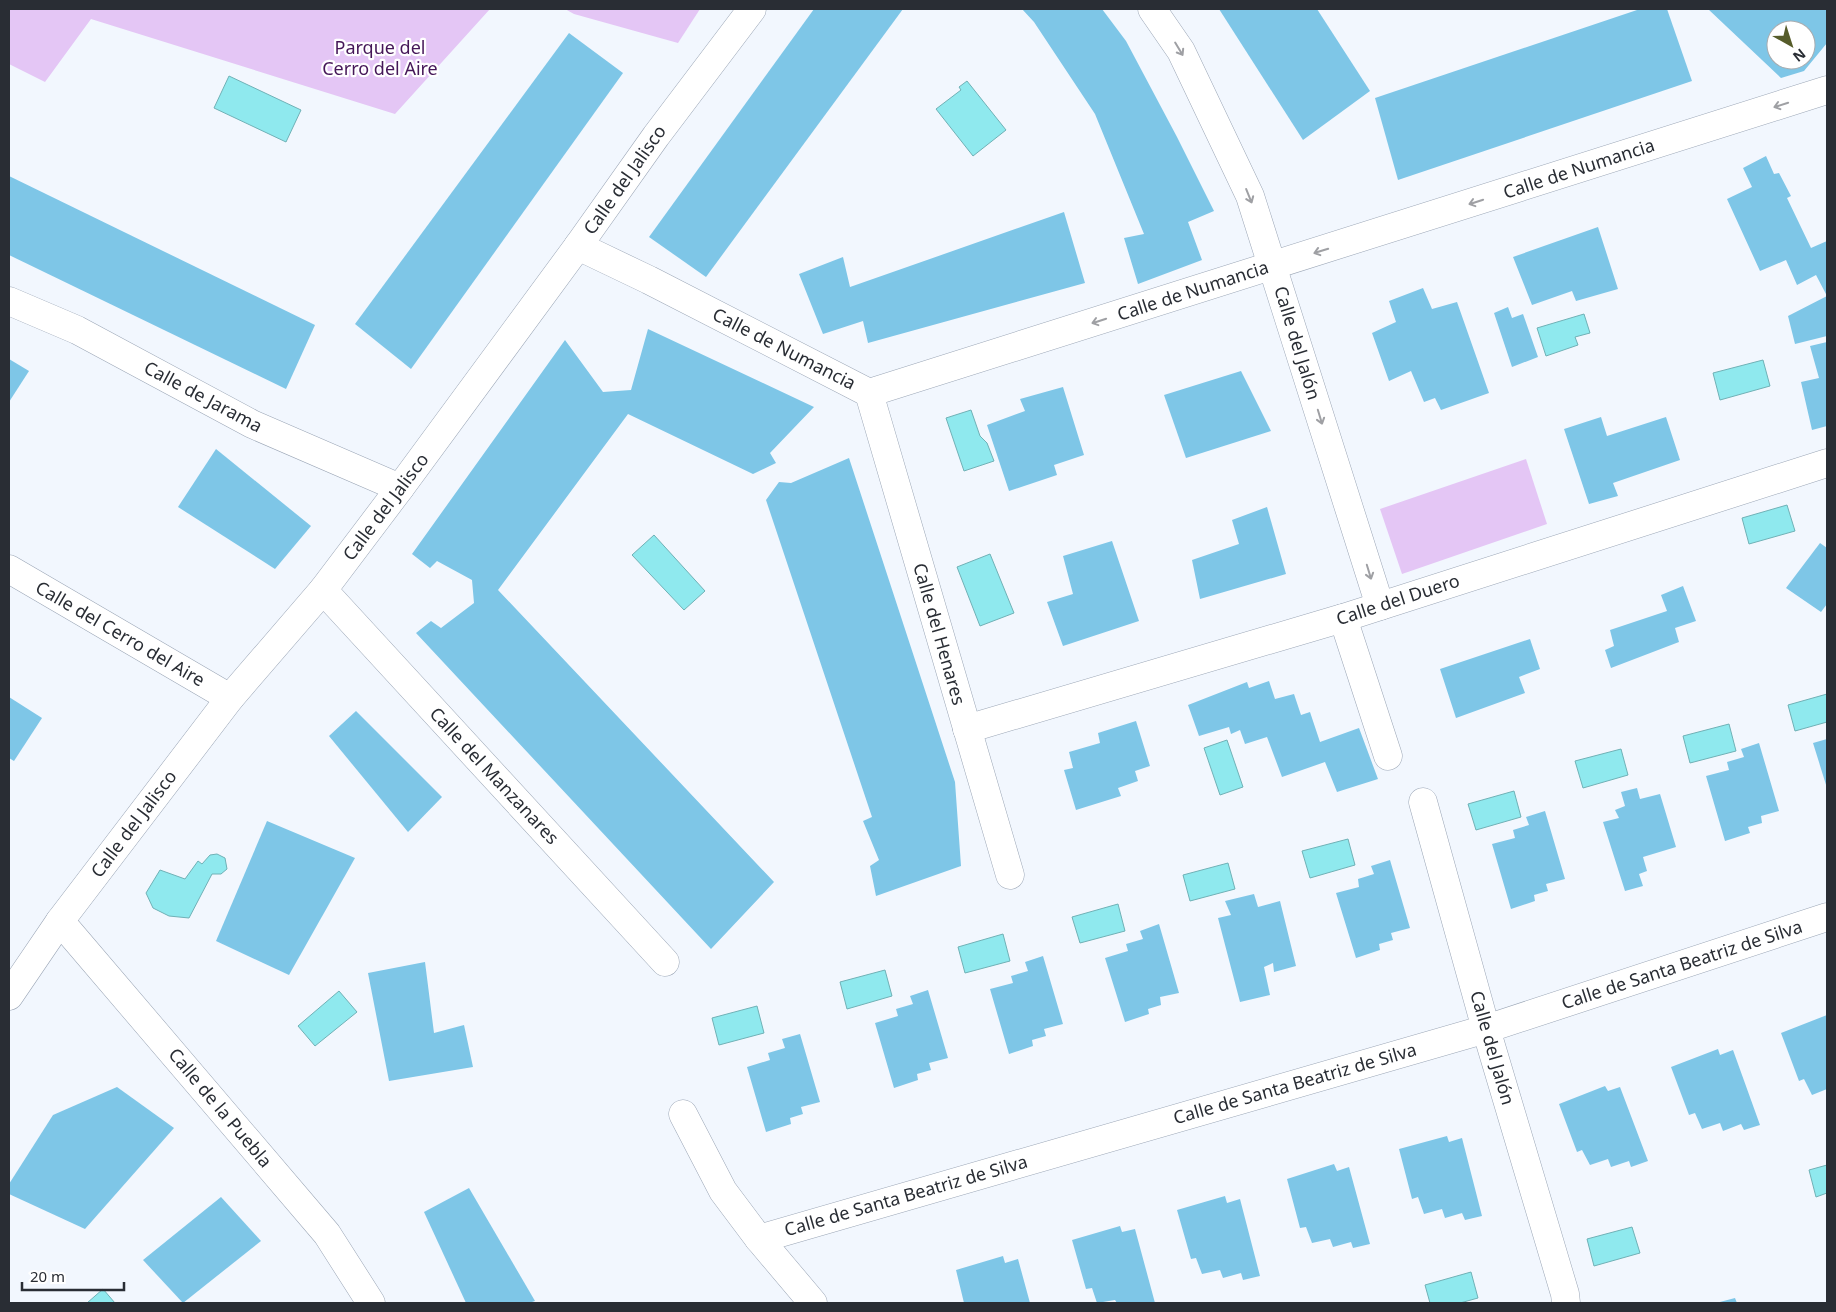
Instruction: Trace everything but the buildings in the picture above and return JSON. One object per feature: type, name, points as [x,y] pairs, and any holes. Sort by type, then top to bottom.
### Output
[{"type":"street","name":"Calle del Jalisco","points":[[9,996],[60,921],[230,698],[323,590],[400,488],[578,246],[656,136],[752,9]]},
{"type":"street","name":"Calle del Jalón","points":[[1152,9],[1181,51],[1246,187],[1380,606]]},
{"type":"street","name":"Calle de Numancia","points":[[578,246],[650,280],[869,393],[1827,90]]},
{"type":"street","name":"Calle de Jarama","points":[[9,301],[77,330],[252,424],[400,488]]},
{"type":"street","name":"Calle del Henares","points":[[869,393],[1010,875]]},
{"type":"street","name":"Calle del Duero","points":[[967,729],[1343,618],[1827,463]]},
{"type":"street","name":"Calle del Cerro del Aire","points":[[9,569],[230,698]]},
{"type":"street","name":"Calle del Manzanares","points":[[323,590],[666,962]]},
{"type":"street","points":[[1343,618],[1388,756]]},
{"type":"street","name":"Calle del Jalón","points":[[1423,802],[1486,1029],[1566,1299]]},
{"type":"street","name":"Calle de Santa Beatriz de Silva","points":[[759,1238],[1486,1029],[1827,917]]},
{"type":"street","name":"Calle de la Puebla","points":[[60,921],[327,1234],[371,1303]]},
{"type":"street","name":"Calle de Santa Beatriz de Silva","points":[[683,1114],[723,1190],[759,1238],[813,1303]]},
{"type":"green space","name":"Parque del Cerro del Aire","points":[[9,9],[490,9],[395,114],[91,19],[45,82],[9,64]]},
{"type":"green space","points":[[565,9],[700,9],[678,43],[574,14]]},
{"type":"green space","points":[[1526,459],[1547,524],[1402,574],[1380,509]]},
{"type":"water","points":[[229,76],[301,110],[286,142],[214,108]]},
{"type":"water","points":[[967,81],[1006,130],[973,156],[936,109],[961,90],[959,87]]},
{"type":"water","points":[[1584,314],[1590,333],[1575,337],[1578,345],[1546,356],[1537,328]]},
{"type":"water","points":[[1763,360],[1770,386],[1720,400],[1713,373]]},
{"type":"water","points":[[971,410],[980,436],[987,443],[994,461],[964,471],[946,418]]},
{"type":"water","points":[[1787,505],[1795,531],[1749,544],[1742,518]]},
{"type":"water","points":[[654,535],[705,591],[684,610],[632,555]]},
{"type":"water","points":[[990,554],[1014,613],[980,626],[957,567]]},
{"type":"water","points":[[1827,694],[1827,722],[1795,731],[1788,705]]},
{"type":"water","points":[[1729,724],[1736,751],[1690,763],[1683,736]]},
{"type":"water","points":[[1227,740],[1243,787],[1220,795],[1204,748]]},
{"type":"water","points":[[1621,749],[1628,775],[1583,788],[1575,761]]},
{"type":"water","points":[[1514,791],[1521,817],[1476,830],[1468,804]]},
{"type":"water","points":[[1348,839],[1355,865],[1310,878],[1302,851]]},
{"type":"water","points":[[217,854],[225,858],[227,869],[221,874],[212,874],[189,918],[169,916],[153,908],[146,893],[160,870],[185,879],[198,861],[202,864],[210,855]]},
{"type":"water","points":[[1228,863],[1235,889],[1190,901],[1183,875]]},
{"type":"water","points":[[1118,904],[1125,931],[1080,943],[1072,917]]},
{"type":"water","points":[[1003,934],[1010,961],[965,973],[958,947]]},
{"type":"water","points":[[885,970],[892,996],[847,1009],[840,982]]},
{"type":"water","points":[[339,991],[357,1012],[315,1046],[298,1026]]},
{"type":"water","points":[[757,1006],[764,1033],[719,1045],[712,1018]]},
{"type":"water","points":[[1827,1165],[1827,1193],[1816,1197],[1809,1170]]},
{"type":"water","points":[[1632,1227],[1640,1253],[1594,1266],[1587,1239]]},
{"type":"water","points":[[1471,1272],[1478,1298],[1460,1303],[1430,1303],[1425,1285]]},
{"type":"water","points":[[103,1289],[115,1303],[87,1303]]}]
